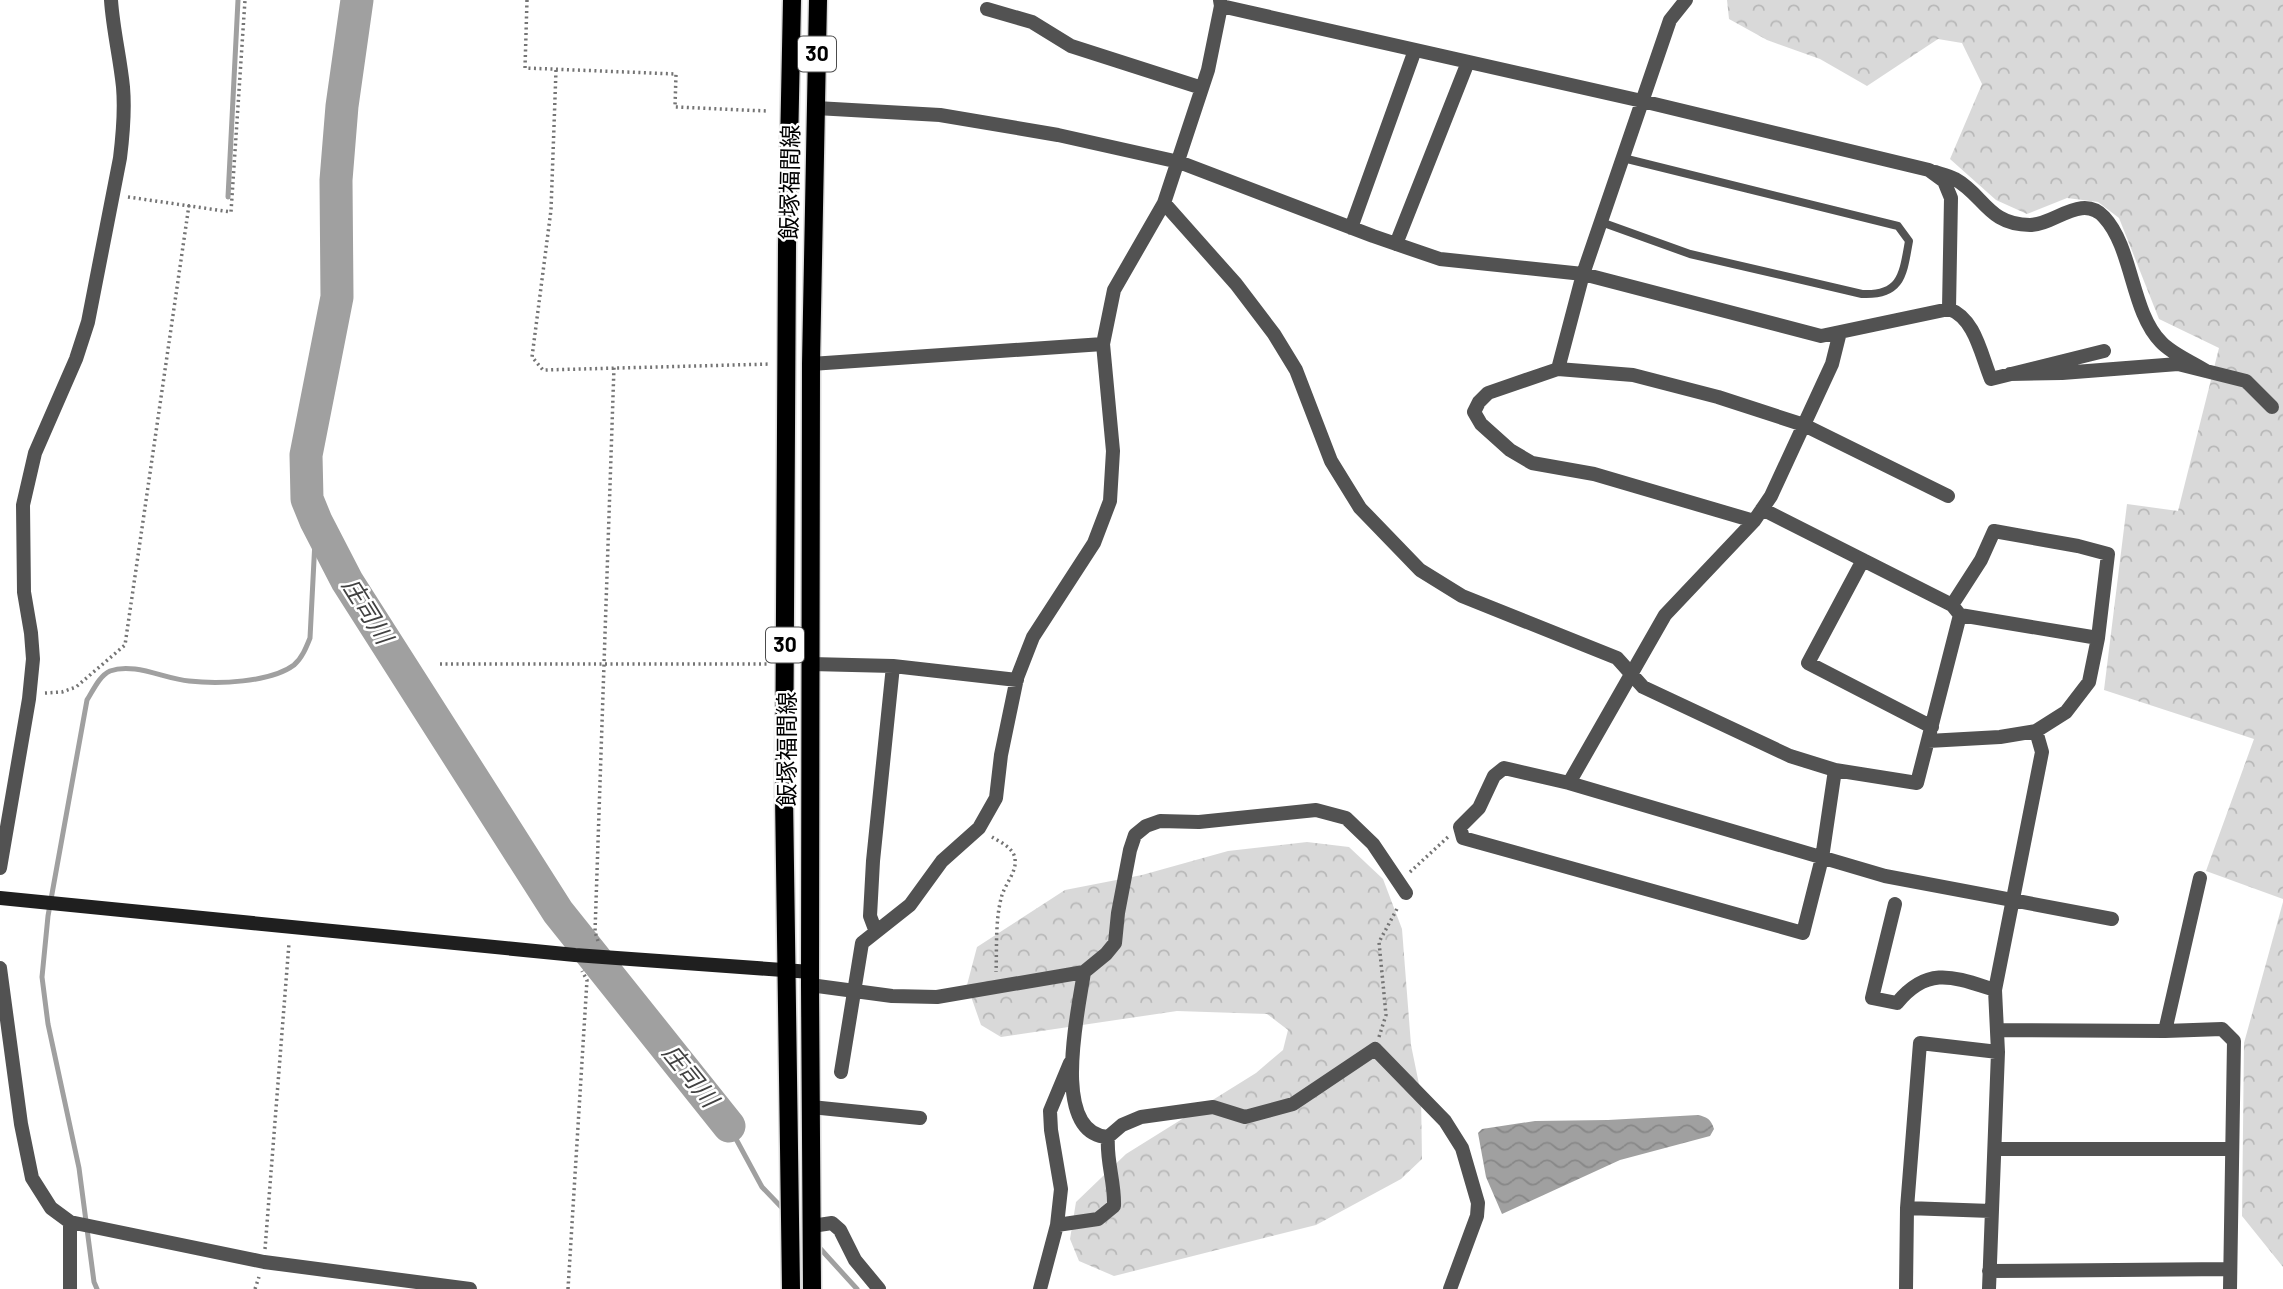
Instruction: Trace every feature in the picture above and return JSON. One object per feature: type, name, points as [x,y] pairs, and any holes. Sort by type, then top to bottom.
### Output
[{"type":"main road","name":"飯塚福間線","points":[[791,1289],[785,970],[785,664],[792,0]]},
{"type":"main road","name":"飯塚福間線","points":[[815,1285],[811,1226],[811,364],[818,0]]},
{"type":"street","points":[[0,868],[33,659],[24,592],[23,505],[35,453],[76,359],[88,322],[124,130],[122,87],[111,0]]},
{"type":"street","points":[[1558,369],[1583,274],[1670,20],[1686,0]]},
{"type":"street","points":[[841,1072],[852,991],[862,943],[910,905],[942,861],[979,828],[996,798],[1001,755],[1017,680],[1033,637],[1094,543],[1110,501],[1113,451],[1103,344],[1114,290],[1164,203],[1202,88],[1220,3],[1929,170],[1956,179],[1992,214],[2012,223],[2032,225],[2071,210],[2089,208],[2103,215],[2115,232],[2150,327],[2161,343],[2206,371]]},
{"type":"street","points":[[987,9],[1032,22],[1071,46],[1202,88]]},
{"type":"street","points":[[1351,228],[1415,50]]},
{"type":"street","points":[[1396,244],[1468,62]]},
{"type":"street","points":[[816,108],[940,115],[1058,135],[1179,162],[1440,259],[1583,274],[1821,336],[1949,309],[1968,320],[1991,379],[2104,351]]},
{"type":"street","points":[[1929,170],[1944,181],[1951,198],[1949,309]]},
{"type":"street","points":[[1164,203],[1236,284],[1274,334],[1296,370],[1331,461],[1360,508],[1420,570],[1462,596],[1617,658],[1643,687],[1790,757],[1835,770],[1917,783],[1930,734],[1956,610],[1994,531],[2108,554],[2090,682],[2066,712],[2036,731],[2000,737],[1930,734],[1808,663],[1863,561]]},
{"type":"street","points":[[1569,783],[1665,615],[1758,515],[1771,496],[1832,364],[1840,332]]},
{"type":"street","points":[[811,364],[1103,344]]},
{"type":"street","points":[[2010,374],[2178,364],[2246,381],[2272,407]]},
{"type":"street","points":[[1948,496],[1804,425],[1718,397],[1633,375],[1558,369],[1488,393],[1479,401],[1474,412],[1481,424],[1510,450],[1532,463],[1594,474],[1758,515],[1863,561],[1956,610],[2098,638]]},
{"type":"street","points":[[811,664],[893,666],[1017,680]]},
{"type":"street","points":[[876,932],[870,916],[873,861],[893,666]]},
{"type":"street","points":[[1989,1289],[1998,1052],[1995,990],[2042,752],[2036,731]]},
{"type":"street","points":[[1835,770],[1822,858],[1803,933],[1463,838],[1461,827],[1479,808],[1494,776],[1504,768],[1569,783],[1822,858],[1885,876],[2112,919]]},
{"type":"street","points":[[0,898],[573,955],[785,970],[852,991],[892,996],[937,997],[1084,972],[1115,943],[1118,913],[1135,835],[1146,826],[1160,821],[1199,822],[1316,810],[1346,818],[1373,844],[1403,888]]},
{"type":"street","points":[[2165,1031],[2200,878]]},
{"type":"street","points":[[1895,904],[1872,998],[1897,1003],[1909,988],[1943,975],[1995,990]]},
{"type":"street","points":[[0,968],[21,1124],[32,1178],[51,1208],[70,1222],[264,1262],[470,1289]]},
{"type":"street","points":[[1084,972],[1072,1059],[1072,1085],[1079,1118],[1087,1129],[1098,1136],[1108,1137],[1122,1125],[1141,1116],[1213,1107],[1245,1117],[1293,1104],[1375,1049],[1445,1121],[1462,1148],[1478,1203],[1477,1216],[1454,1288]]},
{"type":"street","points":[[1998,1030],[2222,1029],[2234,1041],[2230,1289]]},
{"type":"street","points":[[1906,1289],[1907,1208],[1920,1043],[1998,1052]]},
{"type":"street","points":[[1040,1289],[1056,1225],[1060,1189],[1050,1111],[1072,1059]]},
{"type":"street","points":[[811,1107],[920,1118]]},
{"type":"street","points":[[1056,1225],[1098,1219],[1114,1206],[1115,1188],[1107,1156],[1108,1137]]},
{"type":"street","points":[[1996,1149],[2232,1149]]},
{"type":"street","points":[[1907,1208],[1991,1211]]},
{"type":"street","points":[[70,1222],[71,1289]]},
{"type":"street","points":[[811,1226],[832,1223],[840,1230],[855,1260],[879,1289]]},
{"type":"street","points":[[1989,1271],[2230,1269]]},
{"type":"lane","points":[[1601,222],[1690,254],[1862,294],[1877,295],[1890,289],[1903,274],[1909,241],[1898,226],[1623,158]]},
{"type":"path","points":[[113,195],[231,212],[245,0]]},
{"type":"path","points":[[527,0],[525,68],[676,74],[675,107],[767,111]]},
{"type":"path","points":[[556,70],[551,210],[532,357],[542,370],[614,366],[787,364]]},
{"type":"path","points":[[29,695],[62,692],[76,687],[125,645],[189,205]]},
{"type":"path","points":[[605,957],[595,932],[614,366]]},
{"type":"path","points":[[440,664],[785,664]]},
{"type":"path","points":[[1375,1049],[1386,1015],[1379,942],[1403,888],[1442,841],[1461,827]]},
{"type":"path","points":[[979,828],[1012,850],[1015,856],[1015,866],[1002,894],[998,919],[995,988]]},
{"type":"path","points":[[255,1289],[264,1262],[290,926]]},
{"type":"path","points":[[568,1289],[587,979],[573,955]]},
{"type":"green space","points":[[1727,0],[2283,0],[2283,899],[2206,871],[2254,739],[2104,690],[2127,504],[2178,511],[2219,348],[2159,319],[2119,218],[2098,202],[2067,198],[2027,214],[1996,200],[1950,159],[1982,84],[1962,43],[1938,39],[1867,86],[1820,59],[1767,40],[1729,19]]},
{"type":"green space","points":[[1307,842],[1349,847],[1383,879],[1402,929],[1411,1045],[1421,1094],[1422,1159],[1401,1179],[1316,1225],[1114,1276],[1079,1261],[1070,1239],[1076,1202],[1126,1154],[1256,1073],[1283,1050],[1288,1030],[1267,1014],[1177,1011],[1001,1037],[981,1025],[967,985],[977,947],[1065,890],[1142,875],[1228,851]]},
{"type":"green space","points":[[2283,902],[2283,1267],[2242,1216],[2244,1043]]},
{"type":"water","points":[[1698,1115],[1712,1123],[1714,1129],[1710,1136],[1620,1160],[1502,1214],[1486,1177],[1478,1133],[1482,1129],[1535,1121]]},
{"type":"waterway","points":[[228,197],[238,0]]},
{"type":"waterway","name":"庄司川","points":[[357,0],[342,106],[336,180],[337,297],[306,455],[307,499],[347,581],[558,912],[729,1126]]},
{"type":"waterway","points":[[97,1289],[79,1168],[48,1024],[42,977],[48,916],[87,700],[103,676],[119,669],[129,668],[180,680],[228,682],[271,676],[294,665],[302,656],[310,638],[316,521]]},
{"type":"waterway","points":[[729,1126],[762,1187],[786,1212]]},
{"type":"waterway","points":[[817,1245],[857,1289]]}]
